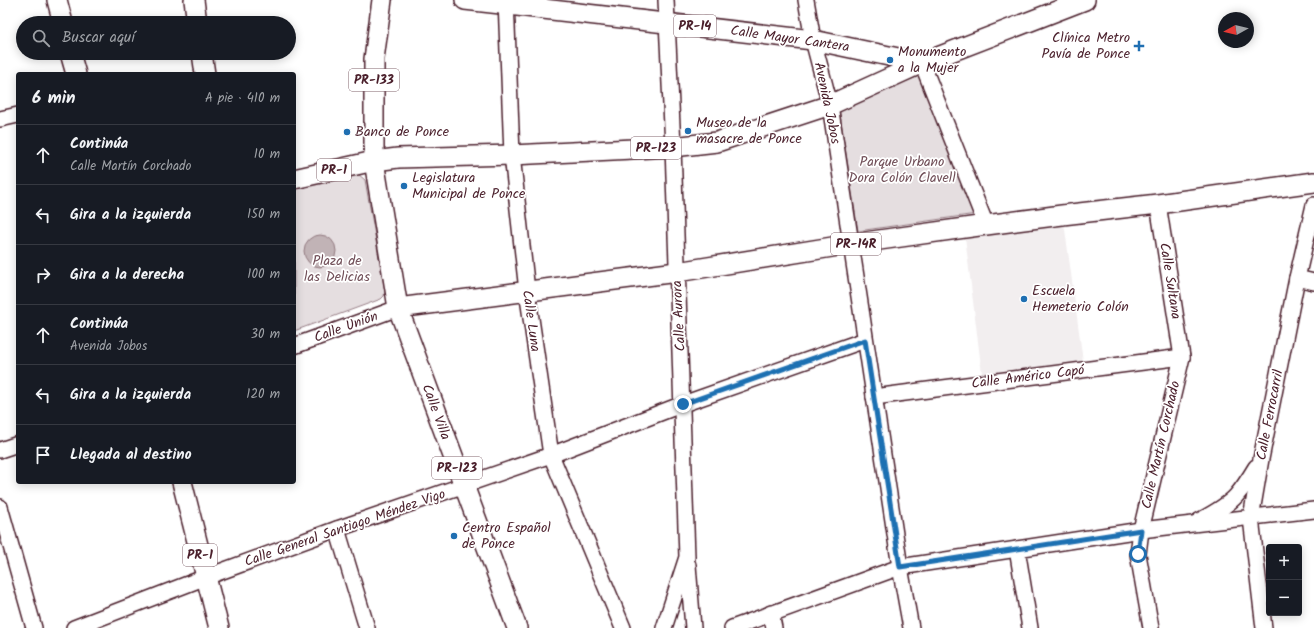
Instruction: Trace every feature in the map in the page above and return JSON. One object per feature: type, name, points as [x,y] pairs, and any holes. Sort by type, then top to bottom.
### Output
[{"type":"main road","points":[[57,0],[61,16]]},
{"type":"main road","points":[[194,0],[197,16]]},
{"type":"main road","name":"PR-133","points":[[382,0],[374,59],[374,161],[398,308]]},
{"type":"main road","name":"Calle Mayor Cantera","points":[[465,0],[506,3],[813,40],[922,63]]},
{"type":"main road","points":[[922,63],[1085,0]]},
{"type":"main road","points":[[72,60],[75,72]]},
{"type":"main road","points":[[203,60],[205,72]]},
{"type":"main road","name":"PR-123","points":[[374,161],[398,158],[512,155],[673,147],[717,142],[830,105],[922,63]]},
{"type":"main road","name":"PR-1","points":[[296,179],[374,161]]},
{"type":"main road","name":"PR-14R","points":[[398,308],[677,272],[851,244],[1062,214],[1158,204],[1314,182]]},
{"type":"main road","name":"Calle Villa","points":[[398,308],[517,628]]},
{"type":"main road","name":"PR-1","points":[[183,484],[219,628]]},
{"type":"street","name":"Calle Aurora","points":[[664,628],[688,557],[666,0]]},
{"type":"street","name":"Avenida Jobos","points":[[806,0],[813,40],[830,105],[910,628]]},
{"type":"street","name":"Calle Luna","points":[[506,3],[512,155],[527,291],[551,455],[623,628]]},
{"type":"street","points":[[922,63],[986,225]]},
{"type":"street","points":[[0,119],[16,115]]},
{"type":"street","name":"Calle Sultana","points":[[1158,204],[1182,357]]},
{"type":"street","name":"Calle Ferrocarril","points":[[1264,628],[1251,518],[1261,459],[1297,278],[1314,205]]},
{"type":"street","points":[[1297,278],[1314,282]]},
{"type":"street","name":"Calle Unión","points":[[296,345],[398,308]]},
{"type":"street","name":"Calle General Santiago Méndez Vigo","points":[[74,628],[206,577],[337,529],[551,455],[683,404],[865,340]]},
{"type":"street","name":"Calle Américo Capó","points":[[874,397],[1182,357]]},
{"type":"street","name":"Calle Martín Corchado","points":[[1151,628],[1138,554],[1141,530],[1182,357]]},
{"type":"street","points":[[0,450],[16,445]]},
{"type":"street","points":[[1196,523],[1222,507],[1236,496],[1245,486],[1261,459]]},
{"type":"street","points":[[0,507],[34,628]]},
{"type":"street","points":[[732,628],[772,621],[900,567],[1141,530],[1314,510]]},
{"type":"street","points":[[337,529],[367,628]]},
{"type":"street","points":[[1017,550],[1030,628]]},
{"type":"street","points":[[688,557],[693,628]]},
{"type":"shaded area","name":"Escuela Hemeterio Colón","points":[[1064,222],[1083,361],[982,374],[965,237]]},
{"type":"shaded area","points":[[320,235],[331,240],[336,251],[331,262],[320,267],[309,262],[304,251],[309,240]]},
{"type":"green space","name":"Parque Urbano Dora Colón Clavell","points":[[922,75],[976,214],[858,231],[839,108]]},
{"type":"green space","name":"Plaza de las Delicias","points":[[358,174],[365,180],[385,291],[384,296],[381,299],[296,330],[296,188]]},
{"type":"place","name":"Clínica Metro Pavía de Ponce","points":[[1139,46]]},
{"type":"place","name":"Monumento a la Mujer","points":[[890,60]]},
{"type":"place","name":"Museo de la masacre de Ponce","points":[[688,131]]},
{"type":"place","name":"Banco de Ponce","points":[[347,132]]},
{"type":"place","name":"Legislatura Municipal de Ponce","points":[[404,186]]},
{"type":"place","name":"Escuela Hemeterio Colón","points":[[1024,299]]},
{"type":"place","name":"Centro Español de Ponce","points":[[454,536]]},
{"type":"route","points":[[683,404],[865,340],[900,567],[1141,530],[1138,554]]}]
